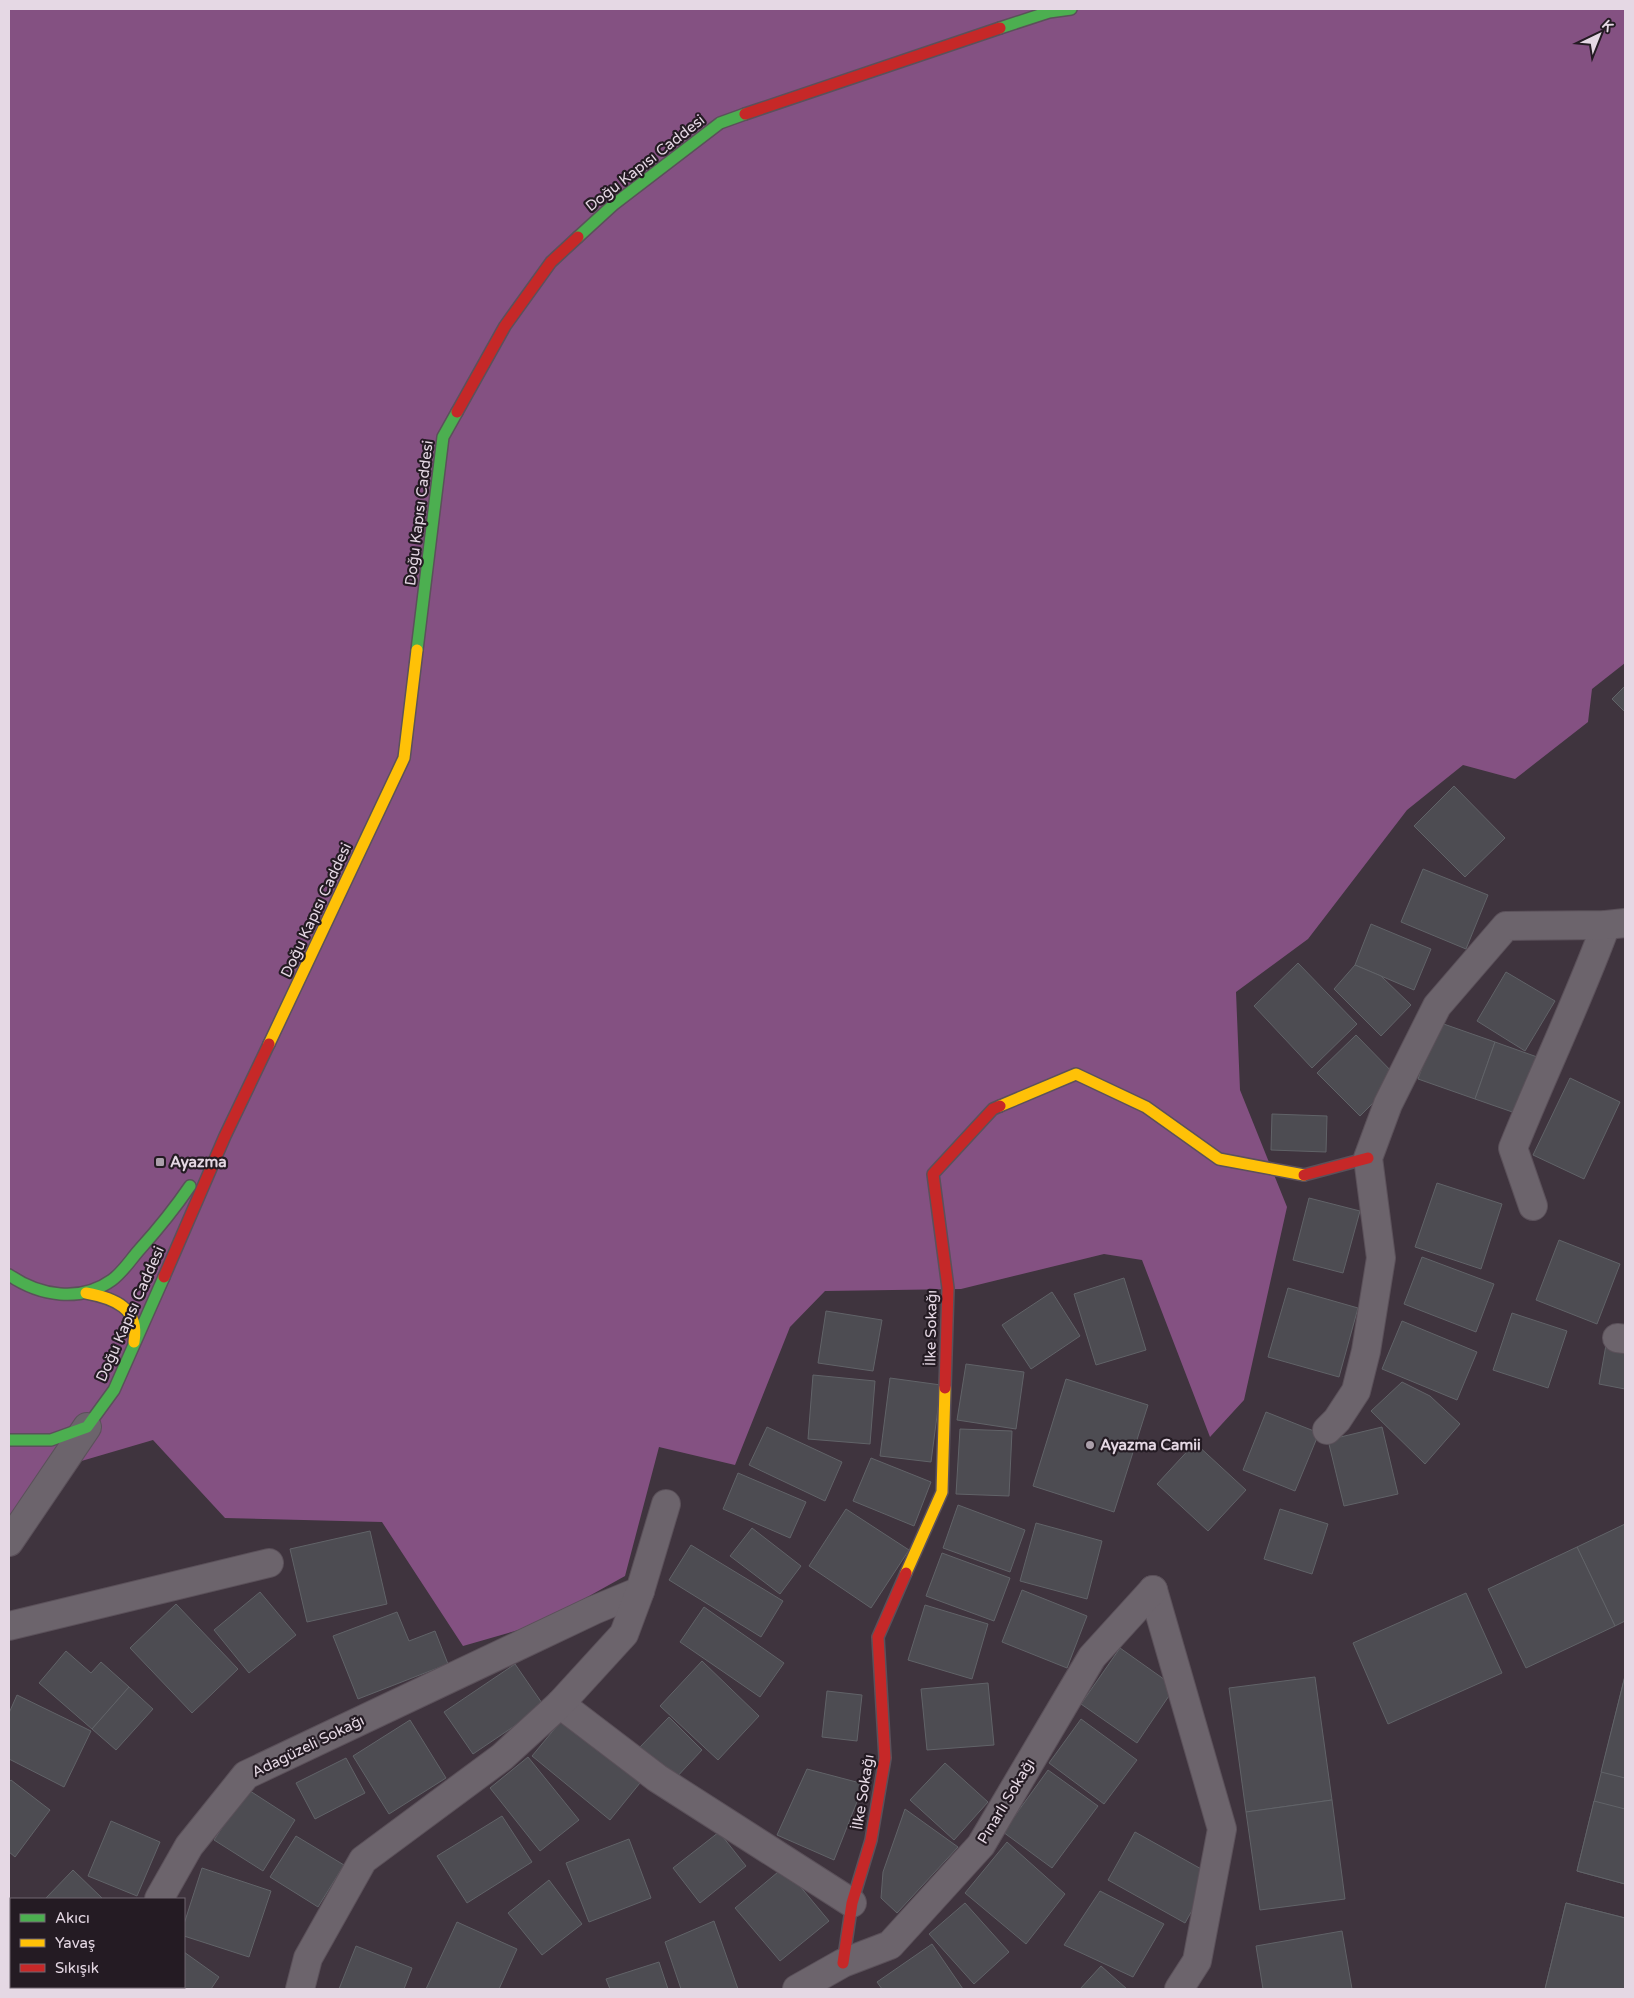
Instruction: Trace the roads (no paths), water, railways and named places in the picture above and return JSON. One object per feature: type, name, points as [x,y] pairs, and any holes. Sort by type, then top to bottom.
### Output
[{"type":"street","name":"Doğu Kapısı Caddesi","points":[[87,1427],[114,1390],[225,1136],[404,758],[443,437],[505,326],[551,262],[613,205],[720,124],[884,66],[1049,12],[1071,9]]},
{"type":"street","points":[[1327,1430],[1337,1420],[1356,1391],[1366,1351],[1381,1258],[1368,1158],[1388,1104],[1437,1006],[1506,926],[1616,924],[1585,981],[1513,1148],[1533,1206]]},
{"type":"street","name":"İlke Sokağı","points":[[843,1963],[852,1902],[871,1840],[886,1758],[878,1637],[942,1492],[948,1288],[933,1174],[993,1109],[1076,1074],[1146,1107],[1219,1159],[1302,1175],[1368,1158]]},
{"type":"street","name":"Doğu Kapısı Caddesi","points":[[9,1275],[14,1283],[37,1292],[86,1293],[112,1280],[169,1216],[225,1136]]},
{"type":"street","points":[[86,1293],[104,1296],[118,1303],[124,1309],[135,1325],[134,1342]]},
{"type":"street","points":[[9,1440],[50,1440],[87,1427]]},
{"type":"street","points":[[9,1542],[87,1427]]},
{"type":"street","points":[[300,1989],[308,1958],[364,1860],[502,1757],[560,1704],[624,1634],[640,1591],[666,1504]]},
{"type":"street","points":[[9,1626],[269,1563]]},
{"type":"street","name":"Pınarlı Sokağı","points":[[797,1989],[843,1963],[890,1945],[981,1845],[1092,1657],[1153,1590],[1222,1828],[1197,1961],[1179,1989]]},
{"type":"street","name":"Adagüzeli Sokağı","points":[[160,1898],[189,1846],[246,1775],[506,1651],[640,1591]]},
{"type":"street","points":[[560,1704],[657,1778],[852,1902]]},
{"type":"place","name":"Ayazma","points":[[160,1162]]},
{"type":"place","name":"Ayazma Camii","points":[[1090,1445]]}]
